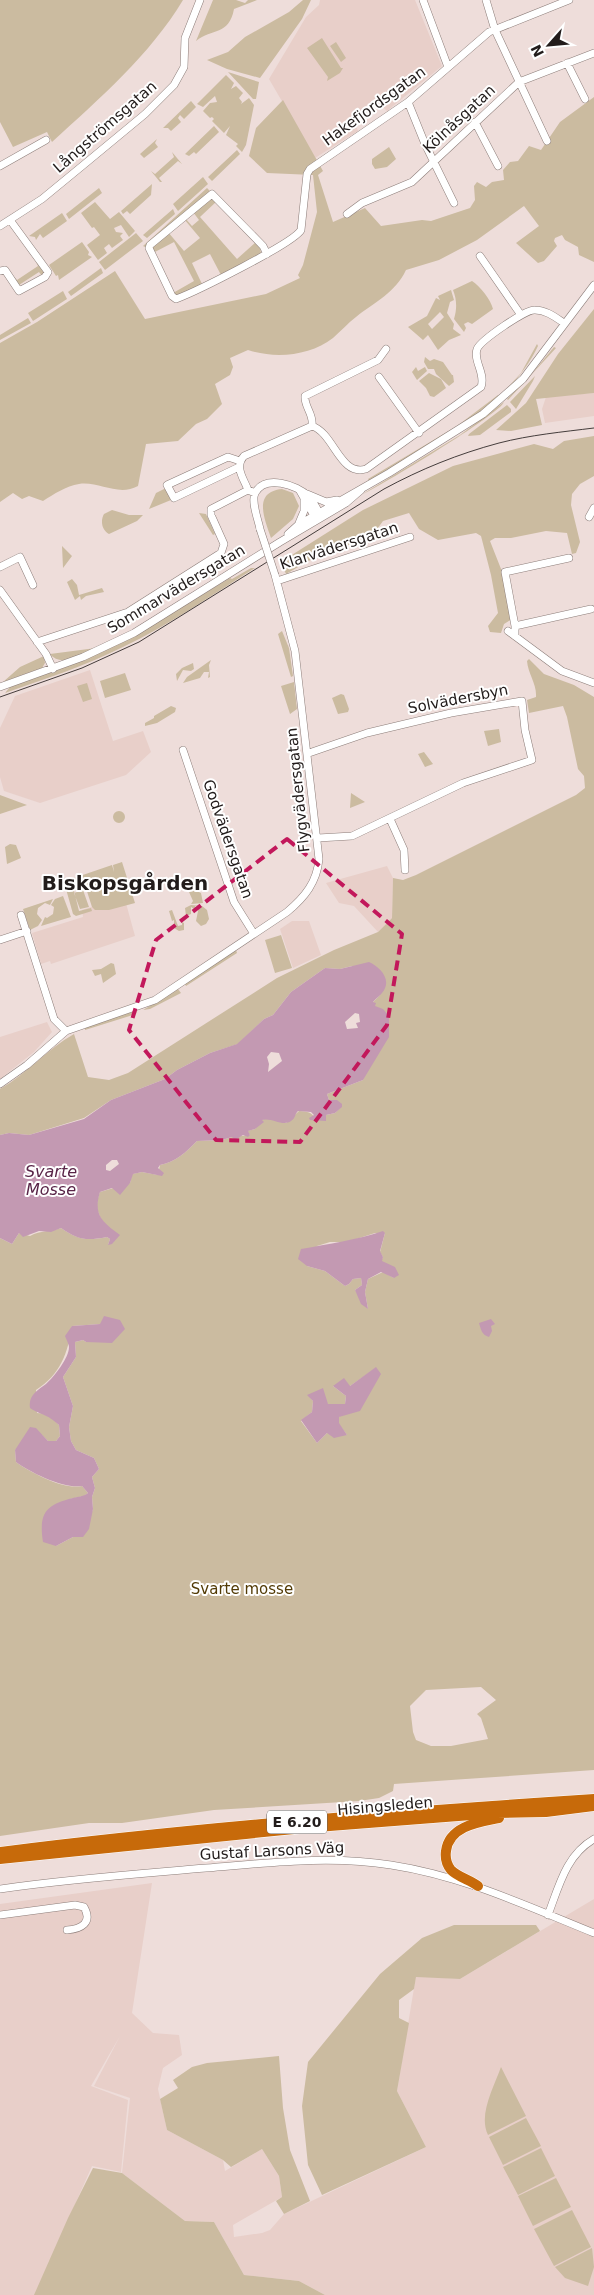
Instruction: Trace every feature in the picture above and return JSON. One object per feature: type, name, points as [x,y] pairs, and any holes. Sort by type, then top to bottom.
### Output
[{"type":"highway","name":"Hisingsleden","points":[[0,1852],[182,1832],[366,1815],[594,1799]]},
{"type":"highway","name":"Hisingsleden","points":[[0,1859],[287,1830],[497,1813],[512,1814],[594,1806]]},
{"type":"highway","points":[[478,1886],[456,1874],[450,1868],[445,1856],[448,1844],[454,1835],[465,1827],[512,1814]]},
{"type":"street","name":"Långströmsgatan","points":[[1,224],[42,199],[144,114],[174,85],[184,67],[185,38],[200,0]]},
{"type":"street","points":[[424,0],[448,67]]},
{"type":"street","points":[[486,0],[495,30],[547,141]]},
{"type":"street","name":"Hakefjordsgatan","points":[[266,254],[263,246],[212,194],[150,245],[149,248],[172,296],[176,299],[266,254],[296,237],[301,230],[310,169],[408,102],[495,30],[550,4],[569,0]]},
{"type":"street","name":"Kölnåsgatan","points":[[347,214],[362,203],[412,182],[432,161],[519,82],[594,53]]},
{"type":"street","points":[[567,63],[585,98]]},
{"type":"street","points":[[408,102],[432,161],[454,203]]},
{"type":"street","points":[[475,122],[498,166]]},
{"type":"street","name":"Långströmsgatan","points":[[0,166],[46,140]]},
{"type":"street","points":[[0,271],[5,270],[17,289],[22,291],[45,277],[48,272],[10,220]]},
{"type":"street","points":[[480,256],[521,315]]},
{"type":"street","name":"Sommarvädersgatan","points":[[0,687],[53,669],[134,633],[345,499],[484,414],[522,379],[594,285]]},
{"type":"street","points":[[312,426],[324,432],[344,461],[356,470],[366,469],[481,387],[482,378],[477,349],[480,344],[527,311],[537,310],[548,313],[564,323]]},
{"type":"street","points":[[312,426],[313,418],[305,396],[378,360],[386,349]]},
{"type":"street","points":[[379,377],[419,433]]},
{"type":"street","points":[[239,464],[228,457],[167,485],[174,498],[239,464],[244,456],[312,426]]},
{"type":"street","name":"Flygvädersgatan","points":[[0,1084],[66,1031],[155,1000],[287,912],[306,894],[318,869],[318,838],[295,651],[276,578],[260,528],[252,492],[239,464]]},
{"type":"street","points":[[37,642],[128,612],[223,551],[224,543],[210,509],[272,483],[290,485],[304,495],[326,502],[345,499]]},
{"type":"street","name":"Sommarvädersgatan","points":[[280,542],[298,525],[346,504],[361,490]]},
{"type":"street","points":[[304,495],[318,517]]},
{"type":"street","points":[[298,525],[304,511],[304,495]]},
{"type":"street","points":[[589,517],[594,508]]},
{"type":"street","name":"Klarvädersgatan","points":[[276,578],[410,537]]},
{"type":"street","points":[[0,567],[20,557],[33,585]]},
{"type":"street","points":[[515,636],[515,626],[505,572],[569,558]]},
{"type":"street","points":[[0,590],[37,642],[53,669]]},
{"type":"street","points":[[515,626],[591,609]]},
{"type":"street","points":[[508,631],[562,671],[594,683]]},
{"type":"street","name":"Solvädersbyn","points":[[308,753],[367,733],[451,713],[522,701],[525,730],[532,760],[463,783],[390,820],[352,836],[318,838]]},
{"type":"street","name":"Godvädersgatan","points":[[183,750],[234,902],[254,934]]},
{"type":"street","points":[[390,820],[404,850],[405,870]]},
{"type":"street","points":[[21,915],[54,1019],[66,1031]]},
{"type":"street","points":[[0,940],[27,931]]},
{"type":"street","points":[[548,1915],[573,1855],[582,1846],[594,1839]]},
{"type":"street","name":"Gustaf Larsons Väg","points":[[0,1889],[140,1874],[316,1860],[392,1865],[478,1886],[594,1933]]},
{"type":"street","points":[[0,1914],[75,1905],[84,1908],[88,1917],[85,1924],[80,1928],[68,1930]]},
{"type":"highlighted area","points":[[287,839],[402,934],[387,1025],[300,1142],[216,1140],[129,1030],[156,940]]},
{"type":"shaded area","points":[[320,0],[415,0],[442,66],[387,111],[374,99],[353,117],[358,131],[315,158],[269,79],[306,17],[319,5]]},
{"type":"shaded area","points":[[594,393],[594,416],[545,423],[542,409],[546,397]]},
{"type":"shaded area","points":[[90,670],[113,741],[143,731],[151,752],[126,775],[40,803],[4,791],[0,777],[0,728],[15,696]]},
{"type":"shaded area","points":[[387,866],[393,878],[392,918],[378,932],[354,906],[339,903],[326,883]]},
{"type":"shaded area","points":[[124,896],[135,936],[51,964],[50,961],[41,964],[32,933],[83,917],[82,910]]},
{"type":"shaded area","points":[[292,921],[309,921],[321,955],[293,968],[280,929]]},
{"type":"shaded area","points":[[47,1022],[52,1032],[34,1052],[0,1079],[0,1037]]},
{"type":"shaded area","points":[[152,1883],[132,2013],[153,2033],[179,2035],[182,2055],[163,2068],[158,2089],[167,2130],[223,2160],[225,2171],[262,2149],[279,2176],[282,2197],[233,2225],[234,2237],[270,2230],[284,2214],[426,2147],[397,2091],[416,1976],[460,1979],[594,1899],[594,2295],[325,2295],[299,2281],[244,2275],[214,2222],[185,2221],[122,2173],[130,2098],[94,2086],[120,2036],[91,2086],[128,2100],[121,2172],[92,2166],[35,2295],[0,2295],[0,1904]]},
{"type":"green space","points":[[0,0],[183,0],[155,39],[123,76],[52,142],[47,132],[13,147],[0,122]]},
{"type":"green space","points":[[213,0],[236,0],[245,3],[248,0],[257,0],[234,9],[232,18],[224,28],[196,41]]},
{"type":"green space","points":[[303,0],[311,0],[302,19],[260,78],[227,69],[207,60],[228,52],[245,37],[289,12]]},
{"type":"green space","points":[[322,38],[341,68],[343,68],[340,73],[327,81],[328,77],[307,48]]},
{"type":"green space","points":[[336,42],[346,58],[341,62],[330,46]]},
{"type":"green space","points":[[228,72],[259,82],[256,99],[253,99]]},
{"type":"green space","points":[[226,75],[234,83],[231,89],[236,86],[243,93],[239,98],[242,102],[241,104],[249,98],[254,105],[246,145],[242,152],[236,146],[238,144],[226,135],[230,126],[224,133],[212,121],[214,119],[210,118],[203,111],[210,103],[217,102],[215,96],[203,107],[197,104]]},
{"type":"green space","points":[[594,97],[594,262],[579,255],[578,247],[565,240],[562,235],[555,238],[554,241],[557,246],[544,261],[538,263],[516,243],[539,226],[524,206],[477,240],[439,260],[406,270],[391,291],[353,319],[324,344],[303,352],[281,355],[248,350],[230,358],[233,367],[230,375],[215,384],[222,404],[207,419],[196,424],[178,441],[146,444],[138,486],[123,490],[79,484],[65,488],[43,501],[29,496],[22,499],[13,493],[0,502],[0,343],[37,322],[115,271],[145,319],[266,294],[300,278],[298,275],[303,265],[317,212],[313,175],[267,173],[249,156],[256,128],[283,100],[323,171],[318,175],[333,222],[365,208],[381,226],[422,220],[431,221],[470,208],[475,200],[474,186],[477,182],[486,187],[492,182],[504,180],[503,170],[510,162],[518,161],[529,146],[541,150],[560,122]]},
{"type":"green space","points":[[191,101],[196,107],[184,119],[180,115],[178,118],[181,122],[171,131],[168,128],[163,128]]},
{"type":"green space","points":[[214,126],[219,132],[196,154],[194,152],[189,156],[185,154]]},
{"type":"green space","points":[[157,139],[155,143],[158,147],[144,158],[140,154]]},
{"type":"green space","points":[[389,147],[396,159],[387,167],[375,169],[372,159]]},
{"type":"green space","points":[[237,150],[240,154],[212,181],[208,177]]},
{"type":"green space","points":[[172,152],[182,164],[178,161],[159,178],[162,182],[160,182],[151,171],[155,174],[174,157]]},
{"type":"green space","points":[[203,177],[208,184],[178,211],[173,204]]},
{"type":"green space","points":[[152,184],[151,195],[130,214],[127,211],[123,214],[121,211]]},
{"type":"green space","points":[[99,188],[102,193],[69,219],[66,214]]},
{"type":"green space","points":[[207,188],[210,191],[145,247],[143,246]]},
{"type":"green space","points":[[212,198],[217,201],[200,217],[237,259],[256,242],[260,247],[261,254],[221,275],[210,254],[192,263],[202,284],[178,296],[173,293],[194,281],[174,242],[153,253],[151,248],[168,232],[184,251],[200,238],[184,219],[192,226],[199,220],[193,212]]},
{"type":"green space","points":[[95,202],[110,219],[119,212],[135,231],[129,237],[121,225],[114,228],[116,232],[123,233],[120,236],[123,240],[112,248],[109,244],[104,248],[107,253],[98,260],[87,245],[100,235],[81,213]]},
{"type":"green space","points":[[173,209],[175,214],[147,238],[143,235]]},
{"type":"green space","points":[[62,213],[67,221],[43,238],[40,234],[36,240],[35,237],[29,236]]},
{"type":"green space","points":[[136,233],[143,241],[105,270],[99,262]]},
{"type":"green space","points":[[82,242],[89,252],[88,255],[92,257],[59,280],[58,275],[56,276],[49,265]]},
{"type":"green space","points":[[36,262],[44,272],[42,276],[39,272],[19,285],[13,276],[17,280],[38,266]]},
{"type":"green space","points":[[101,268],[103,273],[71,296],[68,292]]},
{"type":"green space","points":[[472,281],[485,294],[493,309],[472,324],[468,322],[464,324],[466,328],[464,332],[454,319],[456,304],[453,290]]},
{"type":"green space","points":[[451,290],[454,300],[450,302],[447,313],[454,324],[453,329],[461,335],[449,340],[438,350],[428,335],[423,340],[408,327],[427,316],[436,298],[440,300],[438,296]],"holes":[[[440,312],[444,317],[432,329],[428,324]]]},
{"type":"green space","points":[[63,291],[67,299],[33,321],[28,313]]},
{"type":"green space","points":[[594,309],[594,393],[536,399],[542,425],[511,431],[496,430],[526,403],[558,354]]},
{"type":"green space","points":[[28,318],[31,323],[0,340],[0,335]]},
{"type":"green space","points":[[537,344],[538,346],[527,366],[518,378],[502,394],[521,373]]},
{"type":"green space","points":[[554,347],[556,348],[508,400],[507,399],[530,376]]},
{"type":"green space","points":[[425,357],[430,361],[434,359],[443,362],[453,375],[454,382],[449,386],[436,374],[434,369],[428,369],[424,362]]},
{"type":"green space","points":[[416,367],[418,371],[425,367],[427,371],[417,380],[412,372]]},
{"type":"green space","points":[[429,373],[441,379],[446,388],[434,397],[430,396],[426,388],[419,381]]},
{"type":"green space","points":[[535,376],[533,381],[516,409],[510,402]]},
{"type":"green space","points":[[498,395],[499,397],[484,409],[452,431],[369,481],[368,479],[457,426]]},
{"type":"green space","points":[[504,402],[462,435],[361,495],[460,435]]},
{"type":"green space","points":[[507,405],[511,412],[480,435],[468,436],[469,434]]},
{"type":"green space","points":[[594,436],[594,476],[580,484],[572,494],[571,505],[580,542],[576,553],[572,554],[567,533],[546,531],[511,538],[495,538],[490,541],[503,574],[512,619],[504,624],[501,633],[490,632],[488,626],[498,613],[481,536],[476,533],[438,540],[419,529],[409,513],[383,521],[372,536],[314,558],[286,574],[283,567],[287,558],[363,510],[453,466],[534,444],[553,449],[564,441]]},
{"type":"green space","points":[[166,488],[171,500],[149,509],[156,493]]},
{"type":"green space","points":[[282,489],[293,493],[299,506],[293,519],[271,538],[264,515],[264,501],[267,495],[273,491]]},
{"type":"green space","points":[[112,510],[129,515],[143,515],[137,521],[109,534],[103,528],[102,520],[104,514]]},
{"type":"green space","points":[[199,513],[206,514],[215,534],[213,535]]},
{"type":"green space","points":[[62,546],[72,556],[63,568]]},
{"type":"green space","points":[[251,568],[255,568],[157,629],[109,654],[5,693],[10,687],[71,665],[127,640],[230,578],[232,579]]},
{"type":"green space","points":[[72,579],[77,585],[79,595],[102,588],[104,592],[86,596],[81,600],[80,596],[75,600],[67,582]]},
{"type":"green space","points":[[282,631],[289,648],[293,676],[291,677],[278,634]]},
{"type":"green space","points":[[96,648],[66,660],[60,660],[50,654]]},
{"type":"green space","points":[[44,656],[45,663],[42,668],[3,682],[20,667]]},
{"type":"green space","name":"Svarte mosse","points":[[529,659],[544,674],[574,685],[594,697],[594,1770],[394,1784],[393,1791],[379,1798],[359,1801],[214,1810],[122,1823],[89,1823],[0,1836],[0,1238],[12,1244],[19,1233],[30,1236],[61,1228],[83,1238],[107,1237],[110,1239],[108,1245],[116,1233],[106,1225],[98,1212],[97,1202],[100,1192],[130,1183],[132,1174],[142,1172],[158,1175],[160,1165],[176,1159],[197,1141],[222,1140],[250,1135],[247,1131],[255,1129],[262,1120],[267,1118],[286,1123],[299,1111],[309,1112],[316,1120],[326,1119],[326,1115],[335,1113],[340,1108],[329,1100],[327,1094],[363,1080],[375,1006],[373,1002],[380,995],[352,966],[340,969],[325,968],[291,992],[273,1015],[264,1019],[238,1044],[210,1053],[177,1070],[165,1079],[111,1100],[84,1118],[29,1135],[9,1133],[0,1135],[0,1089],[74,1034],[88,1077],[109,1080],[128,1073],[277,978],[334,950],[378,932],[392,918],[393,878],[403,880],[416,875],[576,795],[585,788],[584,776],[578,769],[563,706],[529,713],[527,700],[536,697],[536,692],[527,661]],"holes":[[[375,1233],[385,1233],[380,1252],[383,1257],[381,1261],[394,1278],[383,1272],[368,1279],[365,1292],[368,1309],[355,1290],[362,1285],[361,1278],[353,1279],[345,1286],[325,1271],[307,1266],[317,1246],[330,1242],[347,1242]],[[101,1324],[105,1342],[86,1342],[83,1340],[75,1342],[76,1357],[63,1377],[73,1406],[69,1427],[71,1441],[76,1450],[94,1458],[99,1469],[92,1477],[95,1488],[92,1497],[93,1509],[83,1536],[73,1537],[56,1546],[70,1499],[84,1496],[88,1493],[82,1486],[75,1487],[57,1483],[30,1471],[16,1462],[15,1450],[42,1435],[48,1441],[56,1441],[60,1436],[59,1425],[48,1414],[37,1413],[36,1390],[51,1377],[62,1362],[72,1326]],[[376,1368],[339,1417],[338,1423],[347,1435],[327,1433],[317,1443],[301,1421],[312,1412],[313,1401],[308,1395],[328,1404],[345,1404],[346,1396],[333,1386],[350,1386]],[[481,1687],[496,1700],[477,1714],[481,1718],[488,1739],[451,1746],[431,1746],[416,1740],[413,1732],[410,1706],[426,1690]]]},
{"type":"green space","points":[[211,660],[209,665],[210,677],[208,678],[209,672],[204,672],[200,678],[183,683],[187,677]]},
{"type":"green space","points":[[193,663],[194,669],[191,671],[183,670],[177,681],[176,674],[182,668]]},
{"type":"green space","points":[[125,673],[131,690],[105,698],[100,681]]},
{"type":"green space","points":[[294,682],[297,709],[290,714],[281,686]]},
{"type":"green space","points":[[87,683],[92,699],[83,702],[77,686]]},
{"type":"green space","points":[[341,694],[344,695],[349,709],[348,712],[338,714],[332,698]]},
{"type":"green space","points":[[171,706],[176,708],[175,712],[157,723],[145,726],[145,723],[154,718],[154,716]]},
{"type":"green space","points":[[499,729],[501,742],[488,746],[484,731]]},
{"type":"green space","points":[[424,752],[433,764],[425,767],[418,754]]},
{"type":"green space","points":[[351,793],[365,802],[350,808]]},
{"type":"green space","points":[[0,795],[27,805],[0,814]]},
{"type":"green space","points":[[119,811],[125,817],[119,823],[113,817]]},
{"type":"green space","points":[[10,844],[16,845],[21,858],[7,864],[5,847]]},
{"type":"green space","points":[[122,862],[135,903],[109,910],[95,910],[92,907],[84,882],[76,885],[74,878],[112,865],[114,872],[113,865]]},
{"type":"green space","points":[[71,879],[79,911],[91,908],[92,911],[76,916],[73,914],[66,889]]},
{"type":"green space","points":[[83,890],[89,907],[80,909],[74,893]]},
{"type":"green space","points":[[195,890],[201,893],[203,903],[191,904],[193,901],[189,892]]},
{"type":"green space","points":[[63,896],[71,917],[41,926],[45,917],[47,918],[53,914],[54,907],[51,905],[55,899]]},
{"type":"green space","points":[[53,899],[50,905],[45,903],[38,908],[37,914],[42,920],[38,926],[30,930],[23,909]]},
{"type":"green space","points":[[191,905],[202,906],[207,910],[209,919],[206,924],[201,926],[196,921],[199,906],[195,906],[196,909],[191,907],[191,914],[186,916],[185,908]]},
{"type":"green space","points":[[172,910],[178,926],[182,925],[182,922],[184,923],[184,930],[179,931],[174,928],[174,920],[172,921],[169,911]]},
{"type":"green space","points":[[281,935],[292,968],[275,973],[265,940]]},
{"type":"green space","points":[[236,950],[237,953],[186,986],[185,984]]},
{"type":"green space","points":[[111,963],[114,964],[116,974],[103,983],[101,974],[95,976],[92,970],[101,969]]},
{"type":"green space","points":[[178,989],[181,993],[150,1009],[143,1010]]},
{"type":"green space","points":[[137,1011],[136,1014],[85,1030],[85,1027]]},
{"type":"green space","points":[[454,1925],[536,1925],[540,1931],[460,1979],[416,1977],[414,1989],[399,2000],[399,2018],[409,2023],[397,2091],[426,2147],[322,2195],[308,2165],[302,2106],[308,2062],[380,1974],[422,1938]]},
{"type":"green space","points":[[279,2056],[283,2108],[290,2150],[310,2201],[284,2214],[276,2201],[282,2197],[279,2176],[262,2149],[231,2167],[223,2160],[167,2130],[160,2099],[178,2088],[173,2080],[192,2067],[207,2063]]},
{"type":"green space","points":[[501,2067],[526,2116],[488,2135],[485,2127],[486,2110]]},
{"type":"green space","points":[[526,2118],[541,2146],[503,2165],[489,2137]]},
{"type":"green space","points":[[541,2148],[555,2176],[518,2195],[503,2167]]},
{"type":"green space","points":[[93,2168],[122,2173],[185,2221],[214,2222],[244,2275],[299,2281],[325,2295],[34,2295],[68,2218]]},
{"type":"green space","points":[[556,2178],[571,2207],[533,2226],[518,2196]]},
{"type":"green space","points":[[572,2210],[591,2247],[554,2266],[534,2229]]},
{"type":"green space","points":[[592,2248],[594,2267],[588,2286],[565,2278],[555,2267]]},
{"type":"water","name":"Svarte Mosse","points":[[369,962],[384,974],[386,979],[385,988],[373,1002],[376,1003],[375,1006],[383,1009],[389,1016],[389,1037],[363,1080],[327,1094],[329,1100],[337,1100],[342,1104],[342,1107],[335,1113],[326,1115],[326,1121],[310,1120],[309,1118],[314,1115],[311,1112],[298,1111],[294,1119],[288,1123],[262,1120],[264,1122],[255,1129],[248,1131],[250,1135],[248,1137],[243,1135],[235,1140],[232,1137],[222,1140],[197,1141],[176,1159],[160,1165],[158,1168],[164,1173],[162,1176],[142,1172],[133,1174],[130,1183],[120,1195],[112,1188],[100,1192],[98,1207],[101,1217],[108,1226],[120,1235],[112,1244],[108,1245],[110,1239],[107,1237],[82,1238],[72,1235],[61,1228],[51,1232],[39,1231],[23,1237],[19,1233],[12,1244],[0,1238],[0,1135],[9,1133],[29,1135],[84,1119],[111,1100],[165,1079],[177,1070],[210,1053],[237,1044],[264,1019],[273,1015],[291,992],[325,968],[340,969]],"holes":[[[355,1013],[359,1014],[360,1022],[356,1023],[358,1028],[347,1029],[345,1022]],[[271,1052],[279,1053],[282,1061],[268,1072],[269,1064],[267,1057]],[[112,1160],[117,1160],[119,1164],[110,1171],[106,1170],[106,1165]]]},
{"type":"water","points":[[383,1231],[385,1233],[380,1251],[383,1257],[382,1261],[395,1267],[399,1275],[394,1278],[381,1272],[368,1279],[365,1292],[368,1309],[361,1304],[355,1290],[362,1285],[361,1278],[353,1279],[345,1286],[325,1271],[307,1266],[298,1259],[301,1249]]},
{"type":"water","points":[[104,1316],[120,1320],[125,1329],[112,1343],[86,1342],[83,1340],[75,1342],[76,1357],[63,1377],[73,1406],[69,1427],[71,1441],[76,1450],[94,1458],[99,1469],[92,1477],[95,1488],[92,1497],[93,1509],[89,1529],[83,1537],[73,1537],[56,1546],[43,1542],[42,1522],[47,1510],[59,1502],[88,1493],[82,1486],[57,1483],[22,1466],[16,1462],[15,1450],[30,1427],[36,1428],[48,1441],[56,1441],[60,1436],[59,1425],[51,1418],[30,1408],[32,1396],[53,1377],[64,1362],[69,1347],[65,1336],[72,1326],[100,1324]]},
{"type":"water","points":[[491,1319],[495,1324],[491,1326],[492,1331],[489,1337],[483,1334],[479,1323]]},
{"type":"water","points":[[376,1367],[381,1374],[360,1411],[339,1417],[339,1423],[347,1435],[334,1438],[327,1433],[317,1443],[301,1420],[312,1412],[313,1401],[307,1395],[323,1388],[328,1404],[345,1404],[346,1396],[333,1386],[344,1378],[350,1386]]},
{"type":"tram line","points":[[0,697],[82,668],[139,642],[384,489],[412,475],[454,457],[499,443],[594,428]]},
{"type":"district","name":"Biskopsgården","points":[[125,883]]}]
